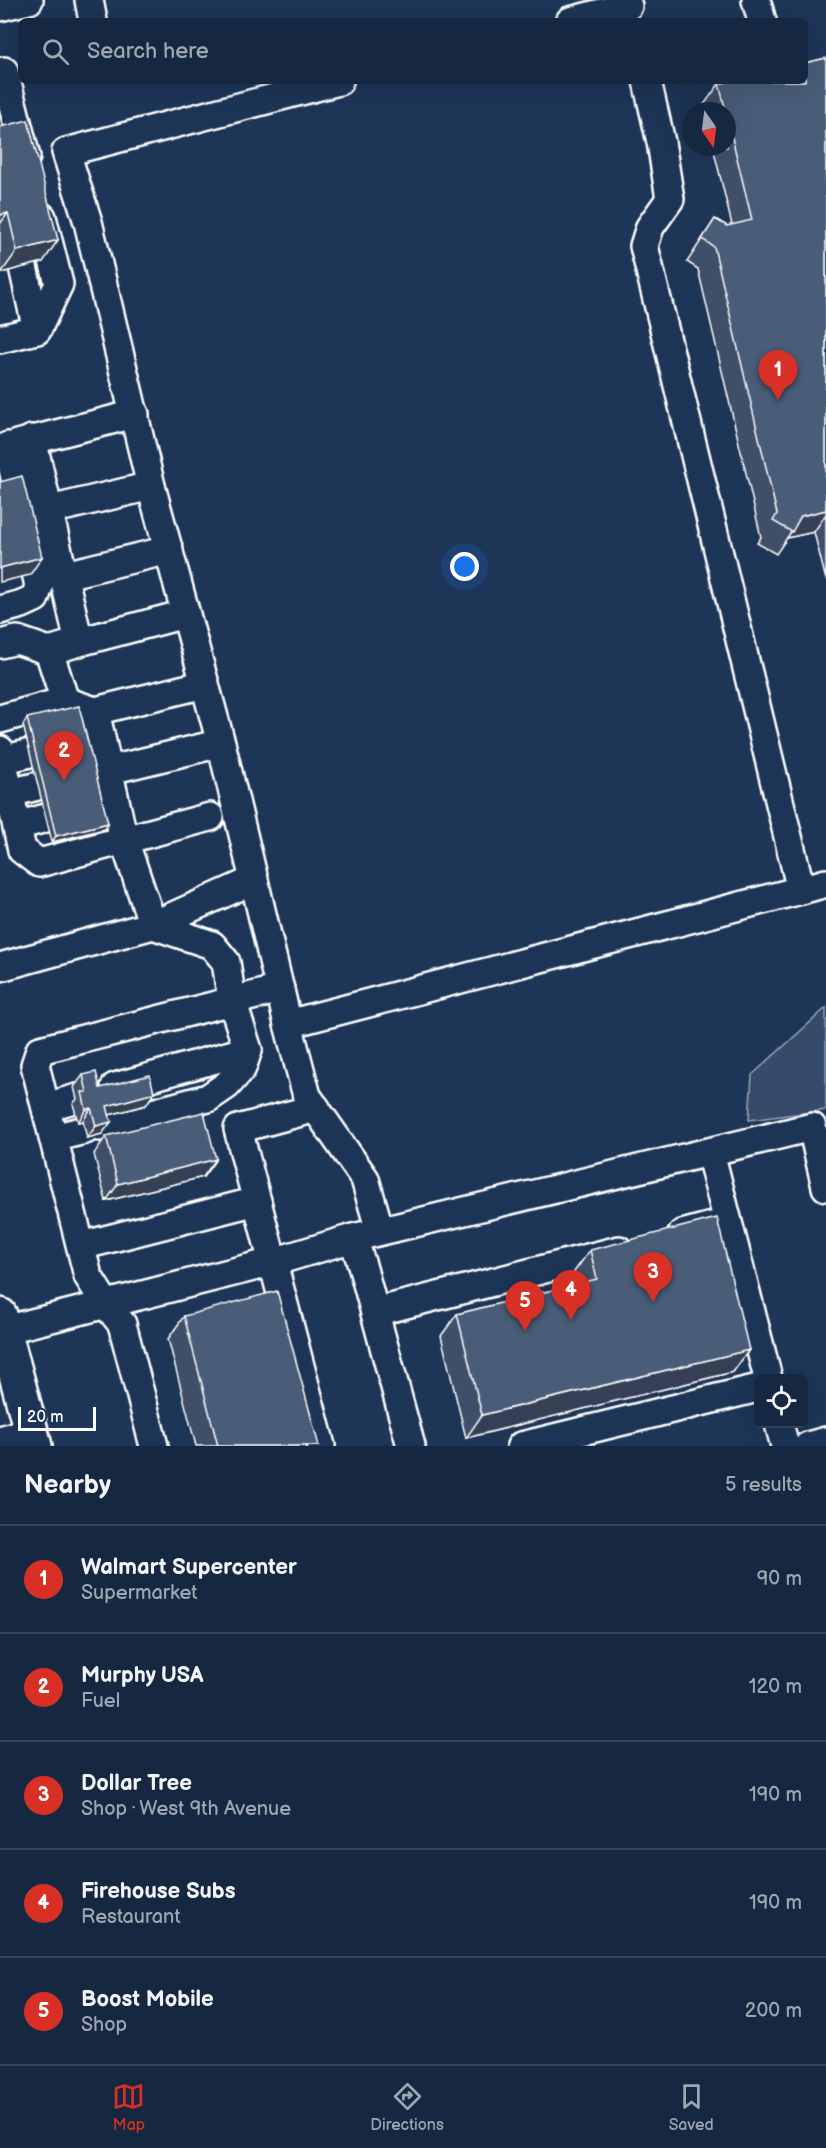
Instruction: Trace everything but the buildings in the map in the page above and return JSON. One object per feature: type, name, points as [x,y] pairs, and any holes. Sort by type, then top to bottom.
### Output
[{"type":"main road","points":[[2,1323],[33,1439]]},
{"type":"street","points":[[0,8],[29,0]]},
{"type":"street","points":[[88,0],[92,18]]},
{"type":"street","points":[[756,0],[761,18]]},
{"type":"street","points":[[585,18],[629,9]]},
{"type":"street","points":[[8,68],[34,188],[59,284],[37,330]]},
{"type":"street","points":[[327,84],[66,152],[88,222],[152,486],[221,742],[307,1096],[365,1179],[380,1231]]},
{"type":"street","points":[[288,1024],[813,887],[644,246],[650,227],[670,199],[661,142],[648,84]]},
{"type":"street","points":[[23,267],[37,330]]},
{"type":"street","points":[[0,339],[37,330]]},
{"type":"street","points":[[14,445],[135,414]]},
{"type":"street","points":[[14,445],[50,510],[79,642]]},
{"type":"street","points":[[0,610],[35,598],[39,586],[14,445]]},
{"type":"street","points":[[50,510],[152,486]]},
{"type":"street","points":[[65,575],[169,550]]},
{"type":"street","points":[[0,644],[16,640],[49,651],[185,614]]},
{"type":"street","points":[[49,651],[65,701],[93,729],[107,804],[124,840],[153,924]]},
{"type":"street","points":[[93,729],[205,684]]},
{"type":"street","points":[[0,719],[65,701]]},
{"type":"street","points":[[100,772],[221,742]]},
{"type":"street","points":[[30,753],[1,755],[22,850],[39,862],[210,817]]},
{"type":"street","points":[[10,793],[38,786]]},
{"type":"street","points":[[17,826],[46,818]]},
{"type":"street","points":[[0,967],[153,924],[254,880]]},
{"type":"street","points":[[53,1138],[208,1098],[227,1085],[242,1068],[248,1050],[232,1001],[226,962],[212,945],[153,924]]},
{"type":"street","points":[[154,1446],[122,1324],[88,1276],[35,1065],[40,1050],[280,989]]},
{"type":"street","points":[[46,1107],[248,1050]]},
{"type":"street","points":[[316,1108],[238,1129],[321,1446]]},
{"type":"street","points":[[2,1323],[105,1303],[273,1262],[380,1231],[812,1127],[826,1187]]},
{"type":"street","points":[[710,1152],[767,1374]]},
{"type":"street","points":[[81,1246],[257,1201]]},
{"type":"street","points":[[375,1312],[727,1222]]},
{"type":"street","points":[[353,1238],[411,1446]]},
{"type":"street","points":[[521,1446],[754,1389]]},
{"type":"street","points":[[780,1428],[785,1446]]},
{"type":"street","points":[[0,1440],[33,1439]]},
{"type":"street","points":[[807,1446],[826,1441]]},
{"type":"shaded area","points":[[826,1008],[826,1110],[749,1120],[752,1075]]},
{"type":"place","name":"Walmart Supercenter","points":[[778,400]]},
{"type":"place","name":"Murphy USA","points":[[64,781]]},
{"type":"place","name":"Dollar Tree","points":[[653,1302]]},
{"type":"place","name":"Firehouse Subs","points":[[571,1320]]},
{"type":"place","name":"Boost Mobile","points":[[525,1331]]}]
